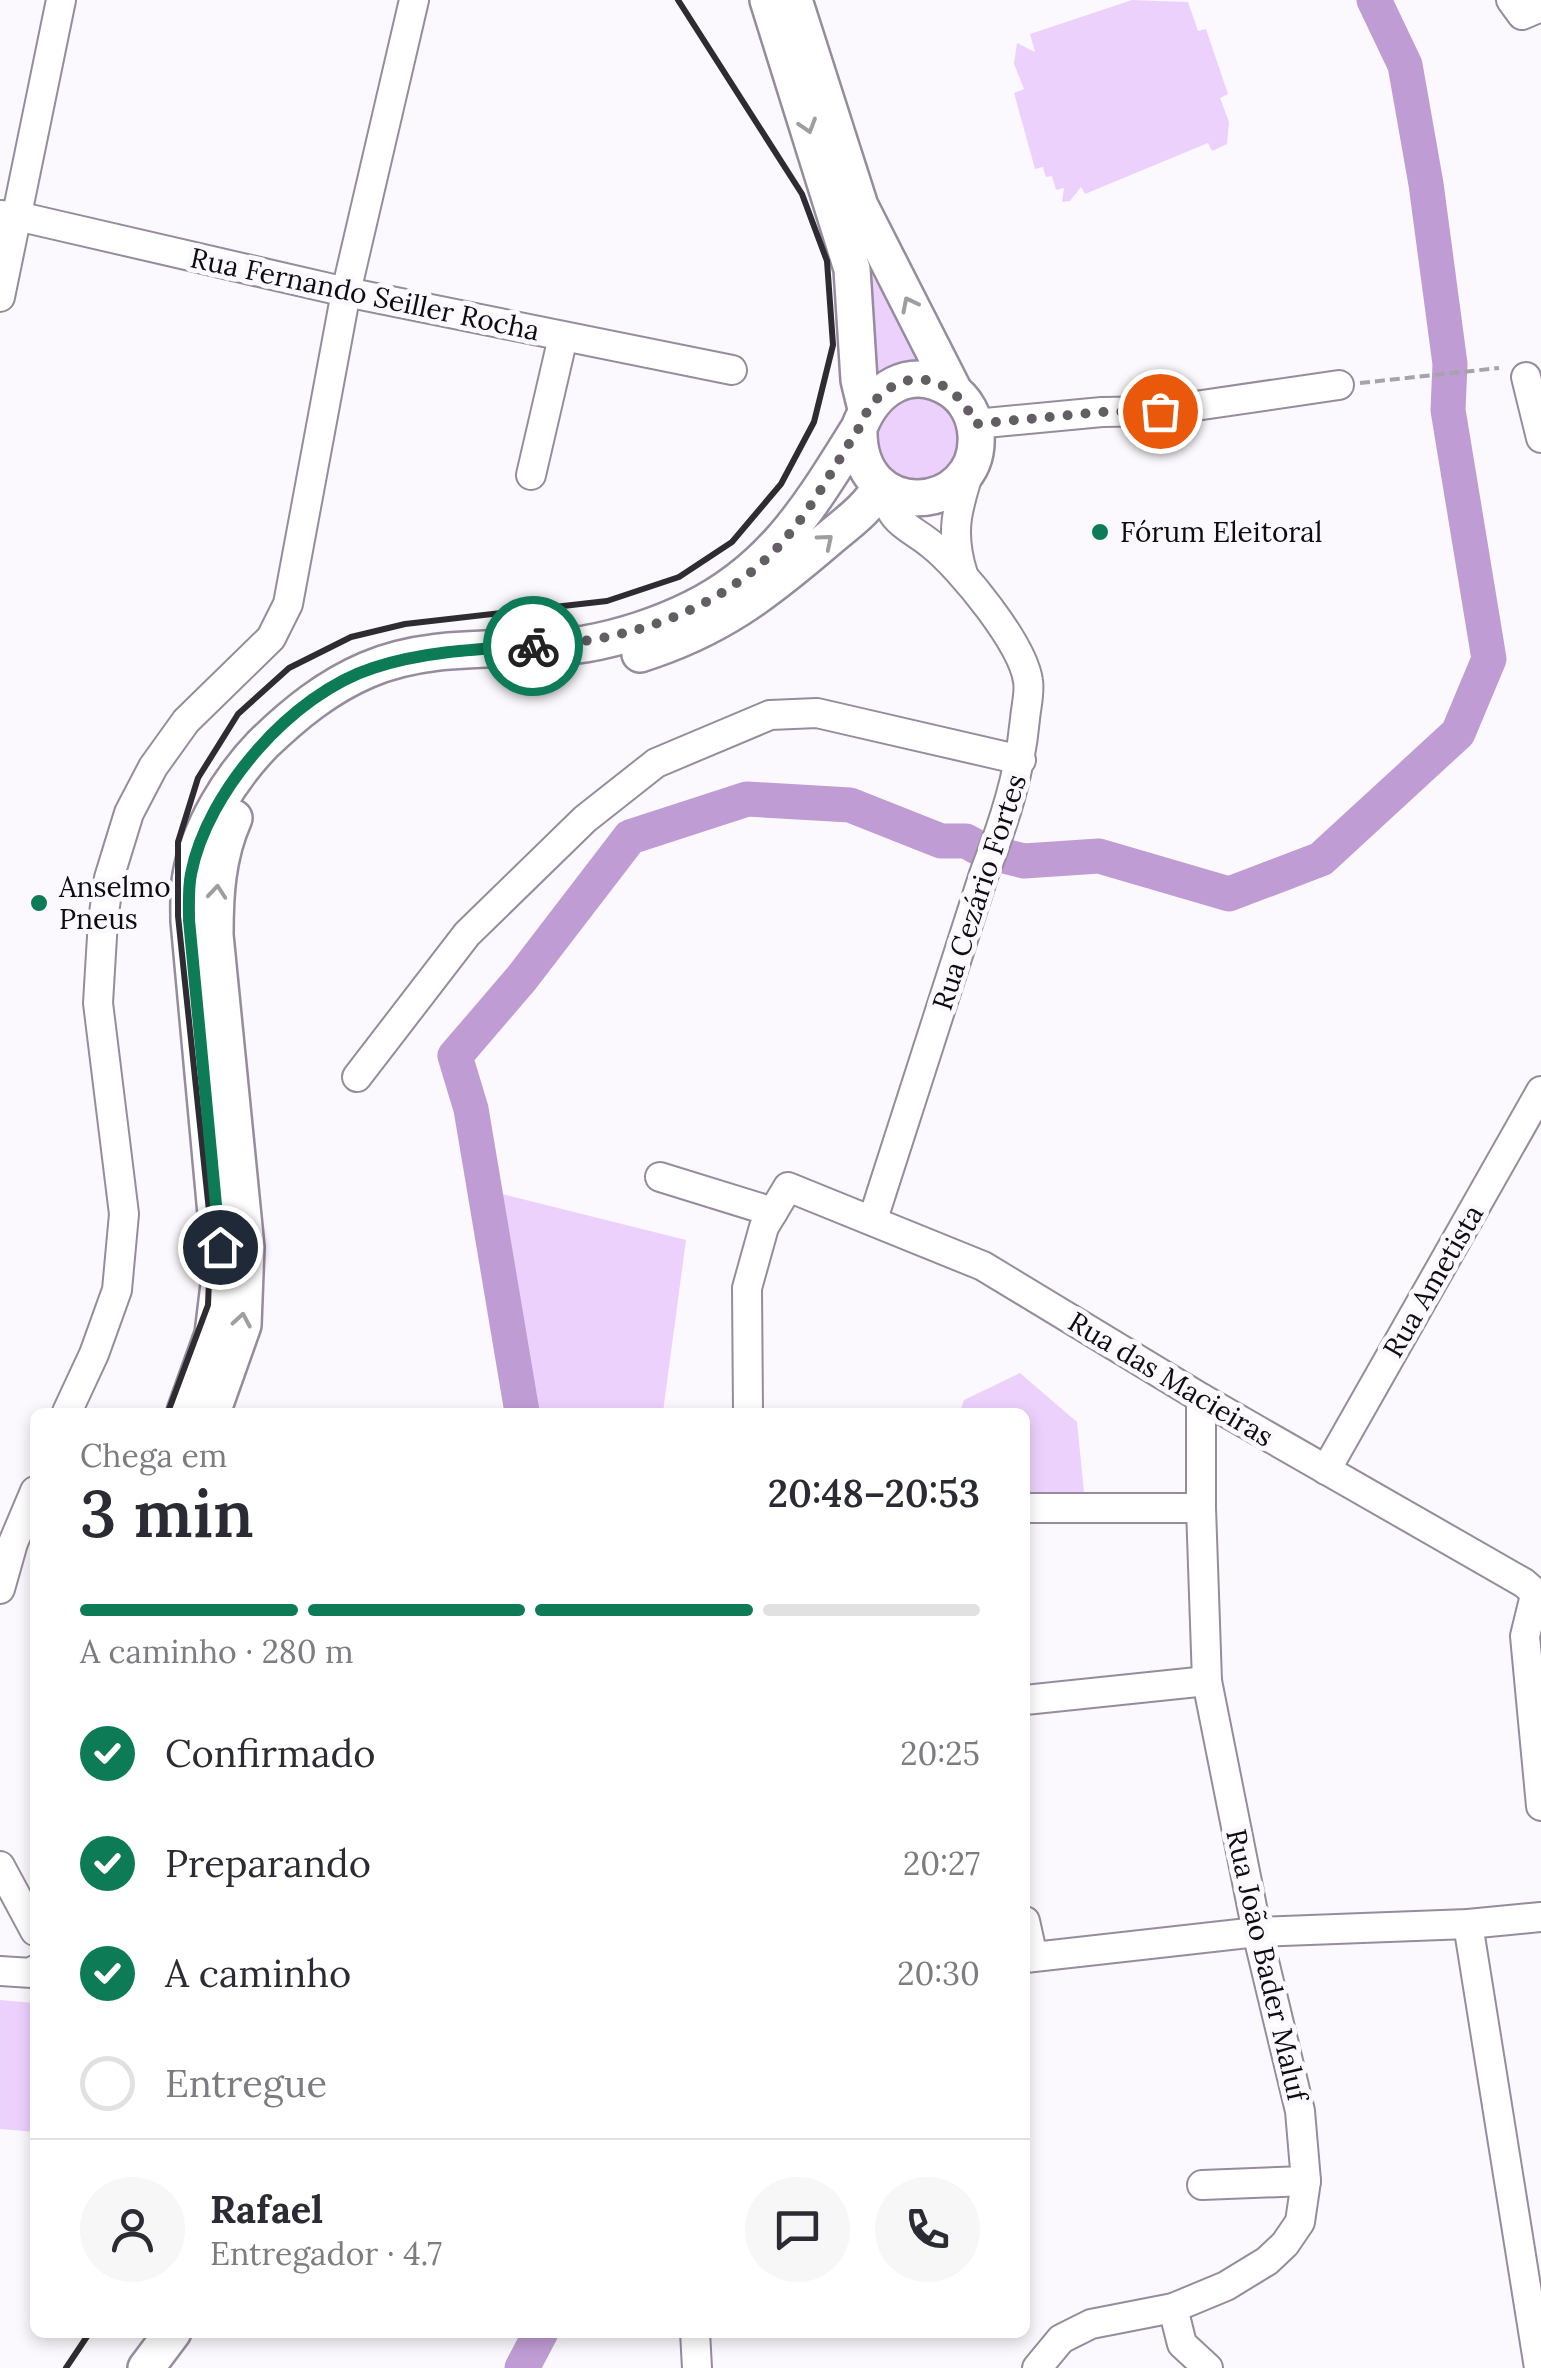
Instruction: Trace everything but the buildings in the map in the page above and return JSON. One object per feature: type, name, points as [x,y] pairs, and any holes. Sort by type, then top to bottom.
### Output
[{"type":"main road","points":[[768,0],[852,269],[862,418],[858,447],[864,466],[884,488],[909,498],[928,498],[946,492],[961,480],[974,441],[968,406],[954,391],[860,206],[794,0]]},
{"type":"main road","points":[[186,1408],[214,1334],[221,1268],[189,920],[190,875],[226,789],[253,754],[292,716],[369,669],[448,651],[584,644],[630,633],[690,610],[751,572],[790,532],[879,394],[896,383],[916,379],[936,382],[954,391]]},
{"type":"main road","points":[[212,1408],[243,1325],[246,1290],[246,1247],[215,935],[215,896],[224,842],[241,803],[265,773],[307,734],[341,708],[385,689],[462,670],[588,667],[700,633],[765,592],[869,506],[884,488]]},
{"type":"main road","points":[[146,2368],[169,2338]]},
{"type":"street","points":[[0,297],[8,215],[61,0]]},
{"type":"street","points":[[70,1408],[117,1290],[124,1214],[98,1002],[109,878],[129,813],[152,767],[186,720],[271,638],[288,604],[346,292],[414,0]]},
{"type":"street","points":[[1511,0],[1522,15],[1541,7]]},
{"type":"street","name":"Rua Fernando Seiller Rocha","points":[[8,215],[346,292],[732,370]]},
{"type":"street","points":[[531,475],[563,337]]},
{"type":"street","points":[[1522,375],[1541,438]]},
{"type":"street","points":[[974,441],[1102,412],[1160,411],[1339,385]]},
{"type":"street","name":"Rua Cezário Fortes","points":[[964,575],[954,547],[954,532],[974,441]]},
{"type":"street","name":"Rua Cezário Fortes","points":[[873,1219],[1001,832],[1021,760],[1028,681],[1016,648],[964,575],[891,514],[884,488]]},
{"type":"street","points":[[357,1077],[467,934],[585,819],[656,763],[770,715],[792,712],[1021,760]]},
{"type":"street","name":"Rua Ametista","points":[[1326,1470],[1541,1091]]},
{"type":"street","points":[[660,1177],[773,1212],[764,1227],[748,1288],[748,1408]]},
{"type":"street","name":"Rua das Macieiras","points":[[773,1212],[788,1187],[983,1266],[1201,1398],[1524,1584],[1538,1596]]},
{"type":"street","name":"Rua João Bader Maluf","points":[[1036,2368],[1060,2339],[1092,2324],[1174,2308],[1226,2286],[1267,2261],[1300,2222],[1306,2181],[1300,2111],[1258,1932],[1207,1681],[1201,1398]]},
{"type":"street","points":[[0,1589],[30,1503]]},
{"type":"street","points":[[1030,1508],[1201,1508]]},
{"type":"street","points":[[1538,1596],[1525,1636],[1541,1806]]},
{"type":"street","points":[[1030,1699],[1207,1681]]},
{"type":"street","points":[[0,1866],[30,1922]]},
{"type":"street","points":[[1030,1958],[1258,1932],[1541,1918]]},
{"type":"street","points":[[1468,1924],[1539,2368]]},
{"type":"street","points":[[0,1971],[30,1973]]},
{"type":"street","points":[[1202,2186],[1306,2181]]},
{"type":"street","points":[[1174,2308],[1182,2344],[1208,2368]]},
{"type":"street","points":[[696,2338],[698,2368]]},
{"type":"path","points":[[1339,385],[1522,375]]},
{"type":"shaded area","points":[[1132,0],[1188,2],[1198,31],[1206,29],[1228,94],[1220,98],[1229,122],[1227,144],[1212,151],[1208,143],[1085,194],[1081,187],[1070,201],[1062,202],[1064,188],[1056,190],[1052,176],[1046,177],[1043,167],[1035,169],[1014,93],[1024,89],[1014,64],[1017,43],[1035,52],[1030,34]]},
{"type":"shaded area","points":[[862,258],[929,373],[890,368],[874,373]]},
{"type":"shaded area","points":[[924,397],[939,402],[955,415],[960,444],[957,470],[917,490],[880,469],[876,427],[896,406]]},
{"type":"shaded area","points":[[502,1194],[686,1240],[664,1408],[536,1408]]},
{"type":"shaded area","points":[[1020,1373],[1077,1422],[1084,1492],[1056,1500],[1030,1499],[1030,1408],[961,1408],[964,1400]]},
{"type":"shaded area","points":[[0,2000],[30,2003],[30,2132],[0,2129]]},
{"type":"waterway","points":[[521,1408],[471,1109],[455,1056],[521,979],[630,837],[747,799],[850,805],[941,841],[966,841],[984,851],[1024,861],[1099,856],[1229,894],[1321,859],[1458,733],[1489,659],[1448,410],[1450,364],[1426,184],[1405,65],[1374,0]]},
{"type":"waterway","points":[[522,2368],[538,2338]]},
{"type":"railway","points":[[169,1408],[208,1305],[211,1230],[178,916],[178,842],[198,778],[238,714],[289,668],[351,637],[405,624],[607,601],[679,577],[732,542],[781,484],[814,422],[833,345],[827,261],[802,194],[678,0]]},
{"type":"railway","points":[[66,2368],[86,2338]]},
{"type":"way so far","points":[[533,646],[584,644],[630,633],[690,610],[751,572],[775,550],[813,500],[859,428],[866,409],[896,383],[916,379],[936,382],[954,391],[968,406],[975,424],[1102,412],[1160,411]]},
{"type":"place","name":"Fórum Eleitoral","points":[[1100,532]]},
{"type":"place","name":"Anselmo Pneus","points":[[39,903]]},
{"type":"route","points":[[220,1247],[189,920],[190,875],[226,789],[253,754],[292,716],[369,669],[448,651],[533,646]]}]
